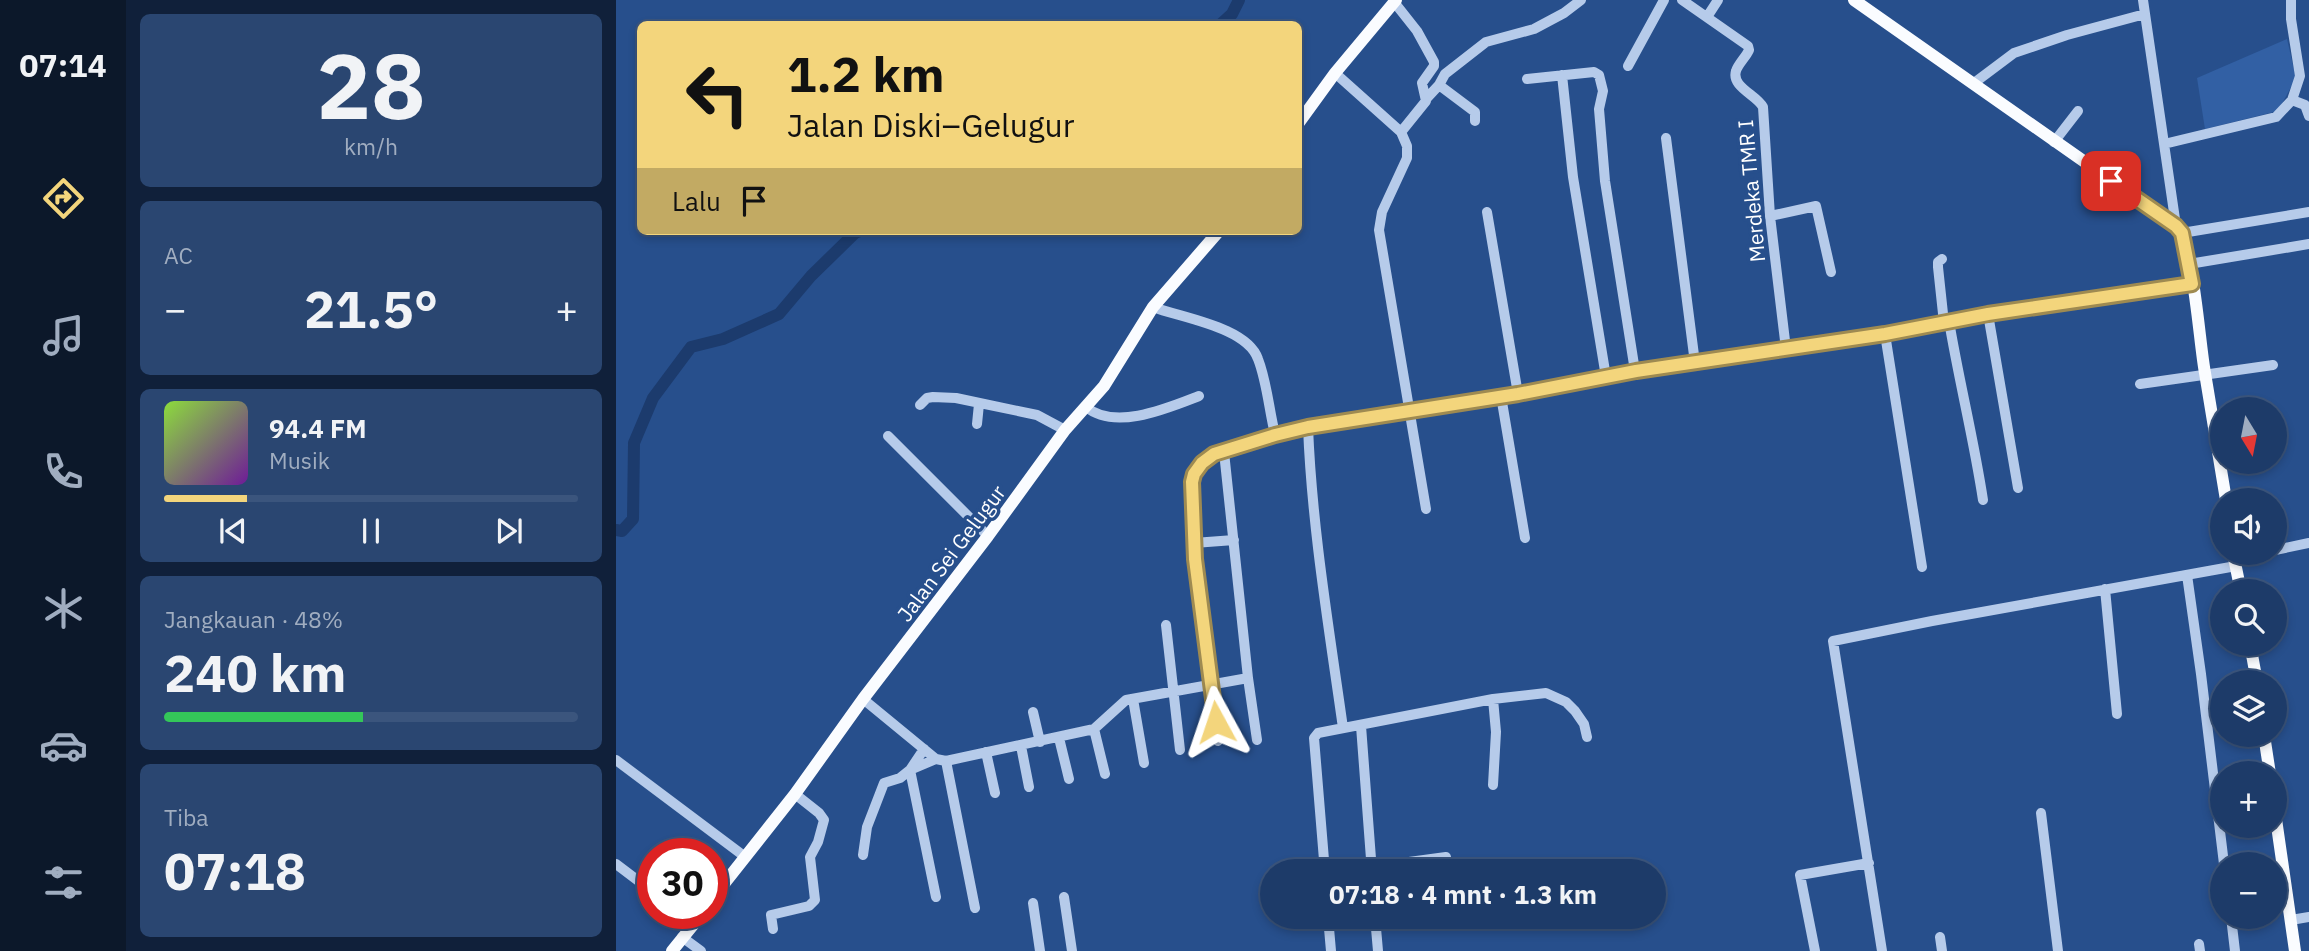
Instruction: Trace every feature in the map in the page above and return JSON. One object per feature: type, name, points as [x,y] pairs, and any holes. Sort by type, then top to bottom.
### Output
[{"type":"main road","points":[[1854,0],[2019,113],[2054,142],[2179,229],[2189,264],[2224,488]]},
{"type":"main road","points":[[1302,118],[1335,73],[1395,1]]},
{"type":"main road","name":"Jalan Sei Gelugur","points":[[728,878],[795,794],[1065,430],[1120,363],[1153,307],[1216,235]]},
{"type":"main road","points":[[2279,838],[2295,951]]},
{"type":"main road","points":[[672,951],[689,929]]},
{"type":"street","points":[[1401,132],[1445,74],[1486,41],[1534,29],[1564,13],[1581,0]]},
{"type":"street","points":[[1628,66],[1664,0]]},
{"type":"street","points":[[1682,0],[1707,17],[1718,0]]},
{"type":"street","points":[[2143,0],[2179,229],[2309,212]]},
{"type":"street","points":[[2164,144],[2276,117],[2292,100],[2300,76],[2291,19],[2291,0]]},
{"type":"street","points":[[1395,1],[1417,31],[1434,62],[1422,83],[1426,99]]},
{"type":"street","points":[[1974,83],[2014,53],[2067,34],[2146,15]]},
{"type":"street","name":"Merdeka TMR I","points":[[1707,17],[1748,46],[1748,54],[1736,68],[1735,76],[1737,82],[1760,100],[1763,107],[1770,216],[1786,349]]},
{"type":"street","points":[[1527,79],[1594,72],[1599,75],[1603,91],[1599,109],[1602,157],[1636,371]]},
{"type":"street","points":[[1335,73],[1401,132],[1407,146],[1406,158],[1382,212],[1379,230],[1426,509]]},
{"type":"street","points":[[1562,75],[1573,177],[1606,377]]},
{"type":"street","points":[[1439,85],[1475,112],[1475,121]]},
{"type":"street","points":[[2292,100],[2305,105],[2309,116]]},
{"type":"street","points":[[2054,142],[2078,111]]},
{"type":"street","points":[[1666,138],[1695,363]]},
{"type":"street","points":[[1770,216],[1816,206],[1831,272]]},
{"type":"street","points":[[1487,212],[1518,394]]},
{"type":"street","points":[[2189,264],[2309,244]]},
{"type":"street","points":[[1942,258],[1938,261],[1938,267],[1947,322],[1973,439],[1983,500]]},
{"type":"street","points":[[1218,741],[1194,543],[1192,482],[1194,474],[1208,458],[1275,435],[1308,427],[1518,394],[1636,371],[1885,334],[1988,314],[2192,284]]},
{"type":"street","points":[[1153,307],[1208,324],[1252,346],[1258,358],[1275,435]]},
{"type":"street","points":[[1988,314],[2018,488]]},
{"type":"street","points":[[1885,334],[1922,567]]},
{"type":"street","points":[[2140,384],[2273,365]]},
{"type":"street","points":[[1086,407],[1097,416],[1111,418],[1152,412],[1199,396]]},
{"type":"street","points":[[1501,396],[1525,538]]},
{"type":"street","points":[[920,405],[927,398],[956,398],[1037,415],[1065,430]]},
{"type":"street","points":[[977,424],[979,404]]},
{"type":"street","points":[[1308,427],[1309,467],[1324,597],[1343,729]]},
{"type":"street","points":[[888,436],[988,536]]},
{"type":"street","points":[[1224,452],[1248,678],[1258,740]]},
{"type":"street","points":[[1194,543],[1234,540]]},
{"type":"street","points":[[2287,548],[2309,543]]},
{"type":"street","points":[[1882,951],[1833,641],[2187,575],[2216,565]]},
{"type":"street","points":[[2187,575],[2202,674],[2223,852]]},
{"type":"street","points":[[2105,589],[2117,715]]},
{"type":"street","points":[[1166,625],[1180,750]]},
{"type":"street","points":[[909,770],[941,760],[1021,747],[1094,729],[1122,702],[1133,699],[1248,678]]},
{"type":"street","points":[[1324,859],[1314,738],[1318,733],[1493,699],[1550,694],[1566,702],[1575,711],[1584,724],[1587,737]]},
{"type":"street","points":[[863,699],[941,760],[975,908]]},
{"type":"street","points":[[1133,699],[1144,763]]},
{"type":"street","points":[[1493,699],[1496,733],[1493,785]]},
{"type":"street","points":[[1033,712],[1040,742]]},
{"type":"street","points":[[1362,726],[1371,859]]},
{"type":"street","points":[[1094,729],[1105,774]]},
{"type":"street","points":[[1059,738],[1069,779]]},
{"type":"street","points":[[1021,747],[1029,787]]},
{"type":"street","points":[[863,855],[867,827],[879,792],[886,782],[900,778],[909,770],[924,749]]},
{"type":"street","points":[[986,752],[995,793]]},
{"type":"street","points":[[616,760],[744,856]]},
{"type":"street","points":[[909,770],[936,897]]},
{"type":"street","points":[[773,929],[771,915],[809,906],[815,900],[810,857],[818,842],[824,820],[820,813],[795,794]]},
{"type":"street","points":[[2041,813],[2058,951]]},
{"type":"street","points":[[1434,859],[1446,857]]},
{"type":"street","points":[[1815,951],[1800,875],[1869,863]]},
{"type":"street","points":[[616,864],[637,880]]},
{"type":"street","points":[[1064,897],[1072,951]]},
{"type":"street","points":[[1033,903],[1040,951]]},
{"type":"street","points":[[2291,920],[2309,917]]},
{"type":"street","points":[[1329,929],[1331,951]]},
{"type":"street","points":[[1376,929],[1378,951]]},
{"type":"street","points":[[2232,929],[2235,951]]},
{"type":"street","points":[[682,937],[698,950]]},
{"type":"street","points":[[1940,937],[1942,951]]},
{"type":"shaded area","points":[[2287,39],[2296,78],[2278,111],[2205,129],[2197,78]]},
{"type":"waterway","points":[[1224,21],[1232,14],[1239,0]]},
{"type":"waterway","points":[[616,530],[622,531],[633,519],[634,443],[653,398],[691,347],[723,339],[779,314],[811,276],[853,235]]},
{"type":"route","points":[[1216,722],[1195,559],[1192,482],[1202,463],[1214,454],[1308,427],[1518,394],[1636,371],[1885,334],[1988,314],[2192,284],[2182,233],[2176,226],[2111,181]]}]
